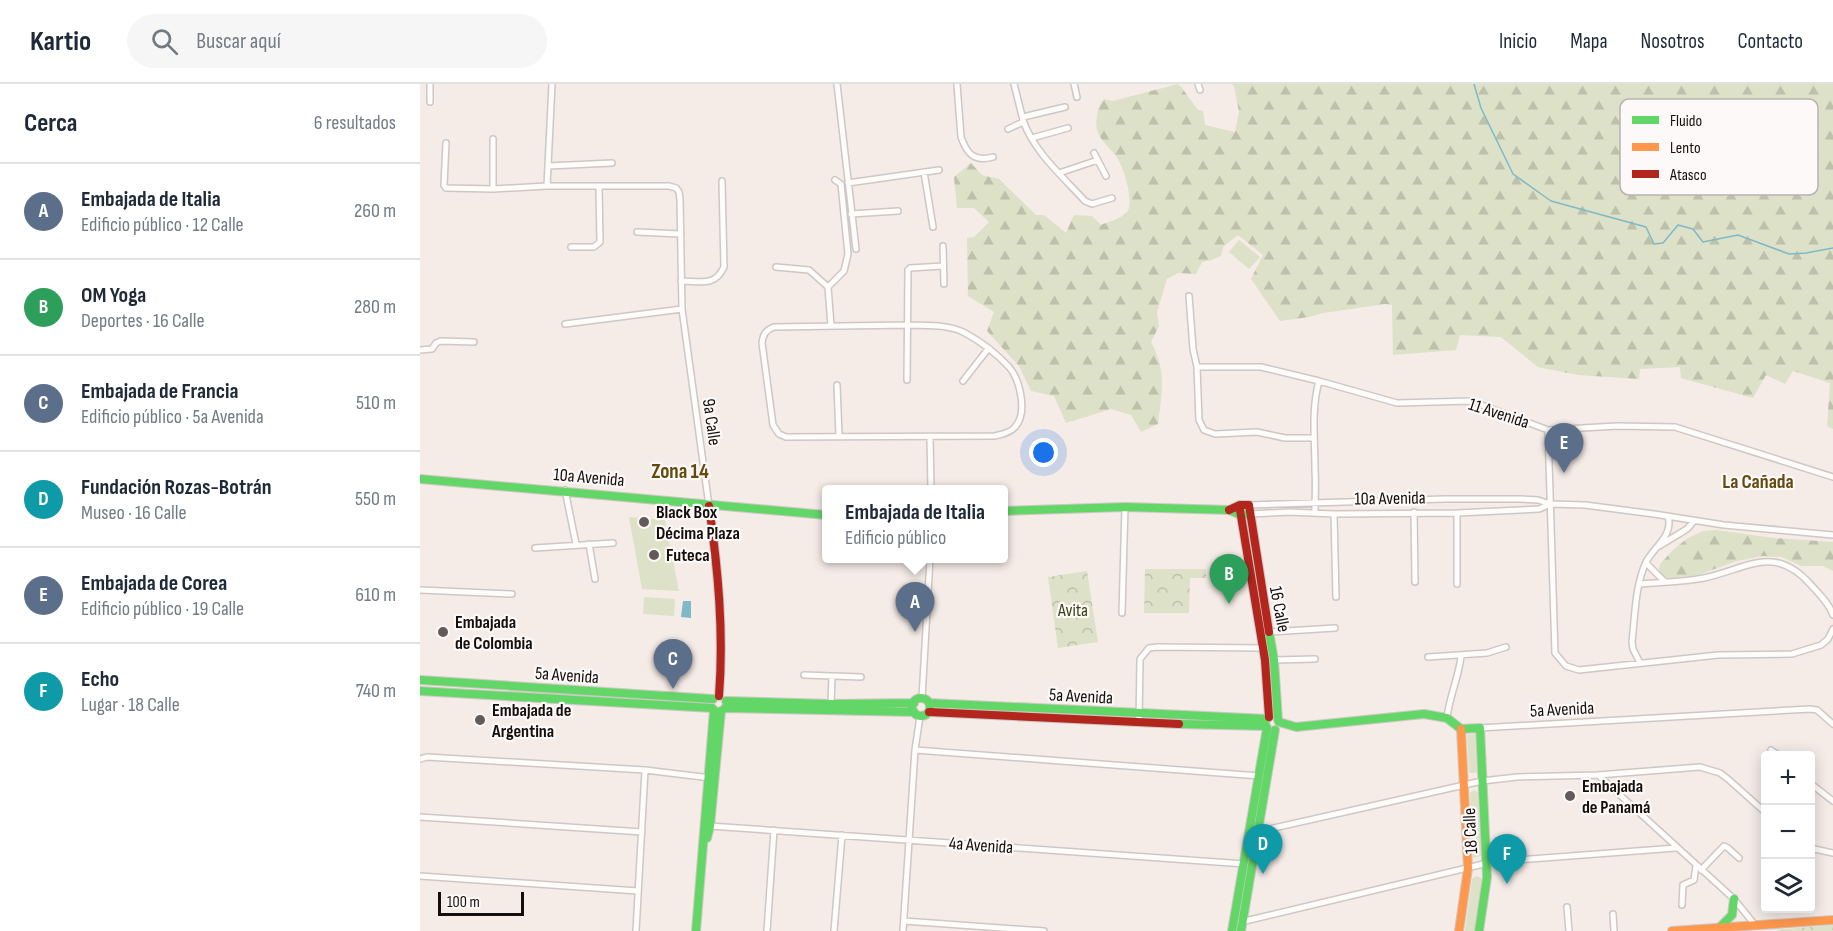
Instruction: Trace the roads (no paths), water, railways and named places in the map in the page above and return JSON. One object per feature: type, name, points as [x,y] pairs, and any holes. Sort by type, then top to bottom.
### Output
[{"type":"street","points":[[430,84],[430,102]]},
{"type":"street","points":[[547,186],[552,84]]},
{"type":"street","points":[[837,84],[856,249]]},
{"type":"street","points":[[957,84],[963,144],[974,157],[984,159],[993,157]]},
{"type":"street","points":[[1014,84],[1023,119],[1041,154],[1085,201],[1092,204],[1112,198]]},
{"type":"street","points":[[1074,84],[1077,97]]},
{"type":"street","points":[[1008,129],[1023,119],[1065,107]]},
{"type":"street","points":[[1032,138],[1068,128]]},
{"type":"street","points":[[493,139],[493,189]]},
{"type":"street","points":[[446,143],[444,185],[446,188],[598,187],[600,242],[594,248],[571,247]]},
{"type":"street","points":[[1094,153],[1106,176]]},
{"type":"street","points":[[1059,173],[1098,160]]},
{"type":"street","points":[[548,166],[612,163]]},
{"type":"street","points":[[848,183],[939,170]]},
{"type":"street","points":[[924,172],[933,227]]},
{"type":"street","points":[[828,287],[844,271],[848,254],[841,184],[835,180]]},
{"type":"street","points":[[681,281],[709,281],[721,275],[724,267],[722,181]]},
{"type":"street","name":"9a Calle","points":[[598,187],[669,186],[676,188],[679,192],[682,309],[716,553],[722,634],[722,668],[711,779],[710,826],[704,844]]},
{"type":"street","points":[[852,214],[898,211]]},
{"type":"street","points":[[637,232],[681,234]]},
{"type":"street","points":[[943,246],[944,284]]},
{"type":"street","points":[[907,380],[908,270],[943,266]]},
{"type":"street","points":[[776,267],[805,268],[828,287],[831,326]]},
{"type":"street","points":[[1189,296],[1193,349],[1197,367],[1199,420],[1204,430],[1215,434],[1257,432],[1286,438],[1313,438]]},
{"type":"street","points":[[565,324],[682,309]]},
{"type":"street","points":[[831,326],[953,327],[977,340],[1016,377],[1021,402],[1020,421],[1014,429],[995,436],[786,437],[779,434],[772,425],[762,343],[765,332],[774,327],[831,326]]},
{"type":"street","points":[[420,350],[432,349],[436,343],[441,341],[474,342]]},
{"type":"street","points":[[963,381],[988,349]]},
{"type":"street","name":"11 Avenida","points":[[1197,367],[1261,367],[1397,403],[1471,401],[1548,430],[1617,426],[1675,427],[1833,477]]},
{"type":"street","points":[[1315,513],[1313,438],[1316,392],[1320,381]]},
{"type":"street","points":[[837,385],[839,436]]},
{"type":"street","points":[[1548,430],[1555,653],[1566,666],[1579,670],[1718,655],[1792,654],[1825,642],[1833,629]]},
{"type":"street","points":[[930,437],[931,485]]},
{"type":"street","name":"10a Avenida","points":[[420,479],[565,490],[709,506],[822,515]]},
{"type":"street","points":[[565,490],[576,544]]},
{"type":"street","points":[[1445,499],[1445,513]]},
{"type":"street","name":"10a Avenida","points":[[1229,510],[1249,504],[1520,499],[1538,500],[1550,504],[1585,505],[1694,521],[1833,535]]},
{"type":"street","name":"16 Calle","points":[[1232,931],[1239,925],[1273,724],[1274,660],[1249,504]]},
{"type":"street","name":"10a Avenida","points":[[1008,511],[1125,507],[1229,510],[1241,515],[1289,512],[1456,513],[1539,509],[1550,504]]},
{"type":"street","name":"16 Calle","points":[[1240,505],[1273,724]]},
{"type":"street","points":[[1122,613],[1125,507]]},
{"type":"street","points":[[1218,510],[1235,517],[1243,529]]},
{"type":"street","points":[[1414,512],[1415,582]]},
{"type":"street","points":[[1456,513],[1457,584]]},
{"type":"street","points":[[1334,514],[1336,597]]},
{"type":"street","points":[[1640,663],[1632,642],[1640,584],[1646,563],[1667,532],[1670,521],[1668,516]]},
{"type":"street","points":[[1658,547],[1680,534],[1694,521]]},
{"type":"street","points":[[535,548],[613,543]]},
{"type":"street","points":[[589,544],[595,579]]},
{"type":"street","points":[[1640,584],[1707,577],[1758,562],[1773,562],[1788,567],[1802,576],[1829,606],[1833,615]]},
{"type":"street","points":[[903,931],[930,563]]},
{"type":"street","points":[[1646,563],[1665,582]]},
{"type":"street","points":[[420,590],[512,594]]},
{"type":"street","points":[[1269,632],[1335,628]]},
{"type":"street","points":[[1428,657],[1488,653],[1506,647]]},
{"type":"street","points":[[1139,723],[1140,659],[1149,648],[1263,648]]},
{"type":"street","points":[[1461,656],[1447,718],[1461,729]]},
{"type":"street","points":[[1274,660],[1315,659]]},
{"type":"street","points":[[804,675],[861,677]]},
{"type":"street","points":[[831,704],[832,676]]},
{"type":"street","name":"5a Avenida","points":[[420,680],[718,706],[917,714]]},
{"type":"street","name":"5a Avenida","points":[[420,691],[702,707],[918,700]]},
{"type":"street","points":[[917,714],[924,716],[929,712],[929,703],[918,700]]},
{"type":"street","name":"5a Avenida","points":[[929,703],[1138,714],[1292,726],[1424,714],[1447,718]]},
{"type":"street","name":"5a Avenida","points":[[1461,729],[1810,709],[1816,710],[1833,724]]},
{"type":"street","name":"5a Avenida","points":[[929,712],[1139,723],[1273,724]]},
{"type":"street","name":"18 Calle","points":[[1479,931],[1487,877],[1480,728]]},
{"type":"street","name":"18 Calle","points":[[1459,931],[1468,868],[1461,729]]},
{"type":"street","points":[[915,750],[1263,777]]},
{"type":"street","points":[[420,759],[427,757],[645,770],[711,779]]},
{"type":"street","points":[[1253,832],[1482,781],[1700,767],[1728,779],[1761,809]]},
{"type":"street","points":[[636,931],[645,770]]},
{"type":"street","points":[[1598,775],[1734,899],[1752,927],[1772,931]]},
{"type":"street","name":"9a Calle","points":[[696,931],[704,844],[704,817],[711,779]]},
{"type":"street","points":[[1815,787],[1833,801]]},
{"type":"street","points":[[420,817],[642,832]]},
{"type":"street","points":[[704,817],[710,826]]},
{"type":"street","name":"4a Avenida","points":[[710,826],[1248,865]]},
{"type":"street","points":[[767,931],[774,830]]},
{"type":"street","points":[[834,931],[842,835]]},
{"type":"street","points":[[1701,870],[1724,846],[1739,858]]},
{"type":"street","points":[[1239,925],[1486,863],[1676,848]]},
{"type":"street","points":[[1815,849],[1833,853]]},
{"type":"street","points":[[1682,905],[1683,885],[1694,880],[1696,866]]},
{"type":"street","points":[[420,876],[638,891]]},
{"type":"street","points":[[1719,928],[1731,918],[1735,908],[1734,899]]},
{"type":"street","points":[[1567,907],[1569,931]]},
{"type":"street","points":[[1613,915],[1614,931]]},
{"type":"street","points":[[1672,931],[1833,920]]},
{"type":"street","points":[[904,921],[1044,931]]},
{"type":"water","points":[[683,601],[691,601],[691,618],[681,617]]},
{"type":"waterway","points":[[1474,84],[1481,108],[1513,174],[1551,201],[1646,227],[1654,244],[1663,243],[1678,225],[1693,229],[1703,242],[1738,235],[1789,254],[1833,248]]},
{"type":"place","name":"Embajada de Corea","points":[[1564,473]]},
{"type":"place","name":"Black Box Décima Plaza","points":[[644,522]]},
{"type":"place","name":"Futeca","points":[[654,555]]},
{"type":"place","name":"OM Yoga","points":[[1229,604]]},
{"type":"place","name":"Embajada de Colombia","points":[[443,632]]},
{"type":"place","name":"Embajada de Italia","points":[[915,632]]},
{"type":"place","name":"Embajada de Francia","points":[[673,689]]},
{"type":"place","name":"Embajada de Argentina","points":[[480,720]]},
{"type":"place","name":"Embajada de Panamá","points":[[1570,796]]},
{"type":"place","name":"Fundación Rozas-Botrán","points":[[1263,874]]},
{"type":"place","name":"Echo","points":[[1507,884]]},
{"type":"district","name":"Zona 14","points":[[680,471]]},
{"type":"district","name":"La Cañada","points":[[1758,481]]},
{"type":"park label","name":"Avita","points":[[1073,610]]}]
